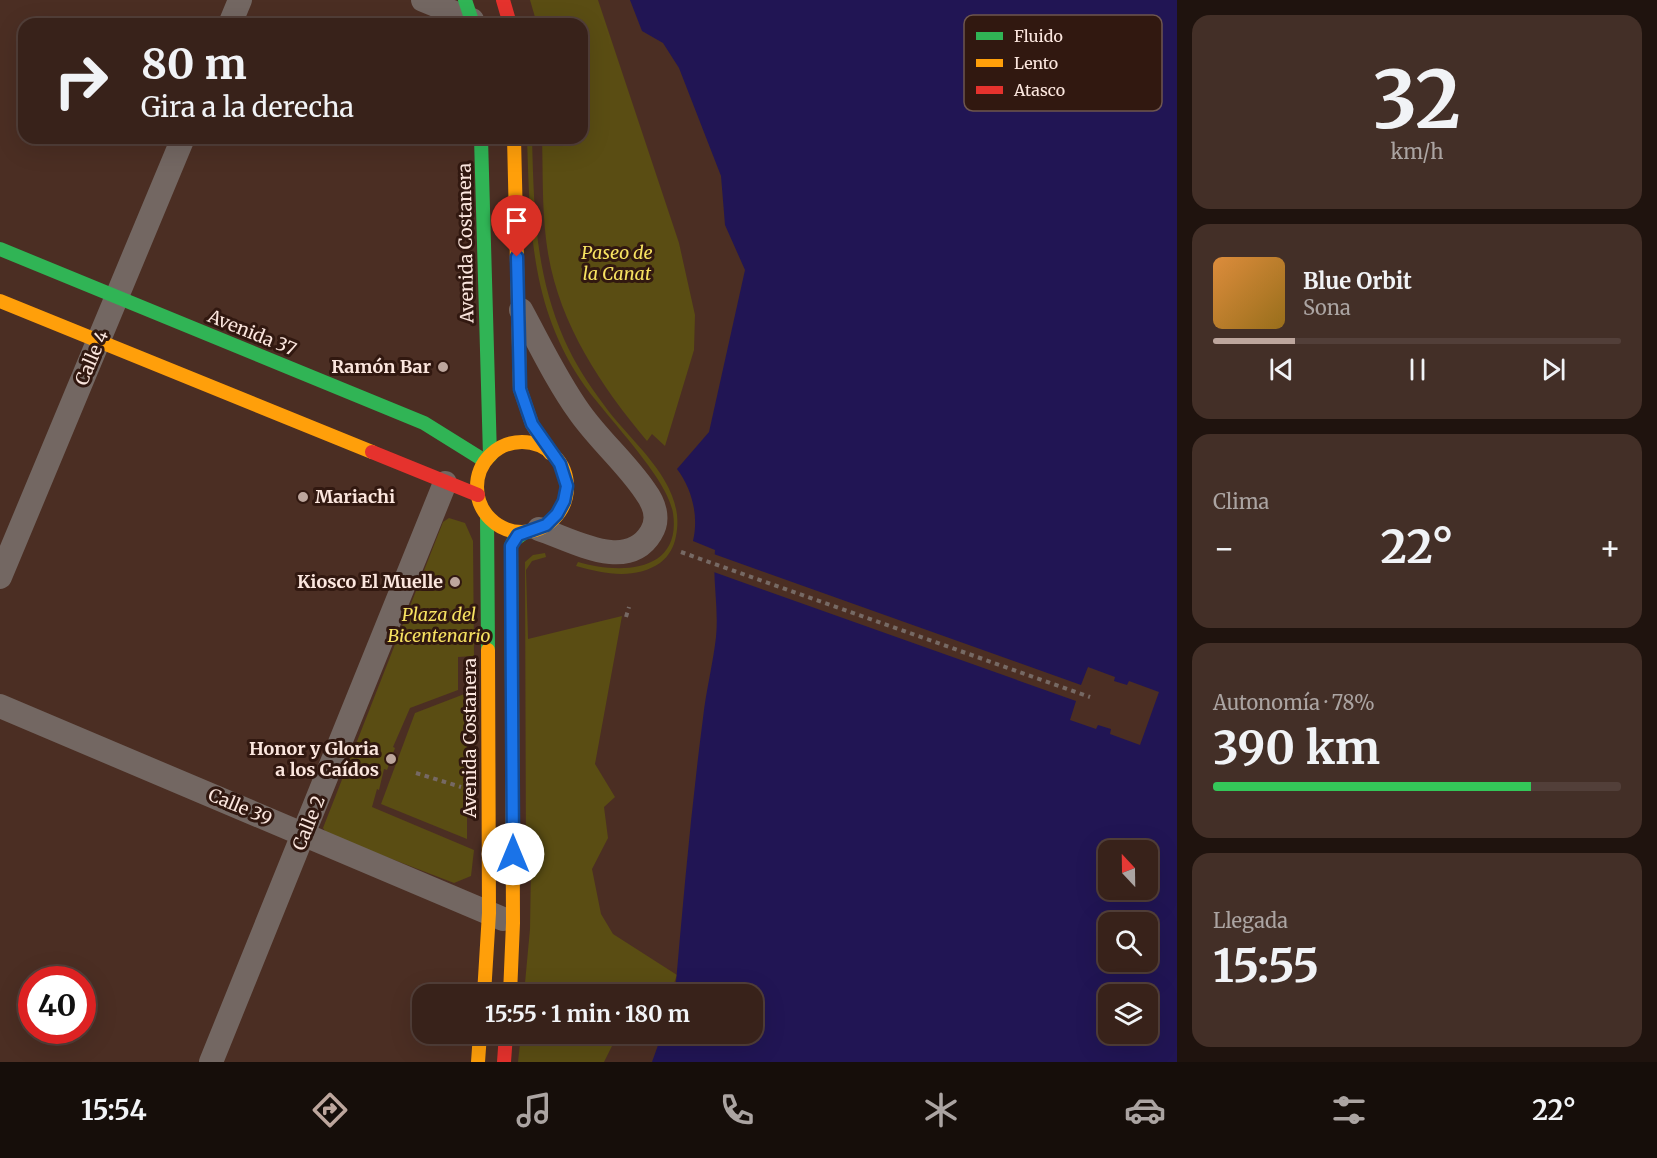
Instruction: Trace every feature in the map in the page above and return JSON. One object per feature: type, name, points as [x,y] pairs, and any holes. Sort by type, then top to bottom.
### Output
[{"type":"main road","points":[[503,0],[508,18]]},
{"type":"main road","name":"Avenida Costanera","points":[[482,144],[488,458]]},
{"type":"main road","points":[[510,984],[513,923],[511,546],[518,535],[532,530],[557,514],[566,494],[564,471],[539,438],[524,406],[520,389],[514,144]]},
{"type":"main road","name":"Avenida 37","points":[[0,249],[424,423],[488,458]]},
{"type":"main road","points":[[0,301],[478,495]]},
{"type":"main road","points":[[532,530],[503,528],[488,516],[478,495],[477,481],[488,458],[502,447],[523,443],[537,445],[550,453]]},
{"type":"main road","name":"Avenida Costanera","points":[[485,984],[489,913],[488,516]]},
{"type":"main road","points":[[478,1062],[479,1044]]},
{"type":"main road","points":[[504,1062],[505,1044]]},
{"type":"street","points":[[232,18],[240,0]]},
{"type":"street","points":[[423,0],[470,15]]},
{"type":"street","name":"Calle 4","points":[[0,577],[181,144]]},
{"type":"street","points":[[518,304],[561,384],[581,414],[645,490],[656,515],[653,530],[645,543],[636,550],[623,554],[612,553],[532,530]]},
{"type":"street","name":"Calle 2","points":[[211,1062],[446,483]]},
{"type":"street","name":"Calle 39","points":[[0,706],[513,923]]},
{"type":"path","points":[[681,552],[1090,697]]},
{"type":"path","points":[[626,617],[629,607]]},
{"type":"path","points":[[416,773],[467,789]]},
{"type":"green space","name":"Paseo de la Canat","points":[[530,0],[598,0],[679,243],[695,315],[694,350],[665,446],[652,434],[647,441],[612,396],[582,348],[559,296],[546,239],[542,144],[588,144],[588,18],[535,18]]},
{"type":"green space","points":[[527,144],[532,144],[535,216],[542,265],[554,314],[564,339],[593,389],[654,465],[673,499],[677,517],[676,536],[672,548],[660,563],[640,572],[608,573],[576,566],[578,562],[594,566],[628,568],[644,565],[657,558],[668,548],[673,533],[673,513],[659,481],[590,393],[563,350],[542,292],[536,263]]},
{"type":"green space","name":"Plaza del Bicentenario","points":[[449,518],[465,523],[473,541],[474,656],[458,657],[458,690],[410,708],[393,747],[395,748],[387,770],[384,769],[372,807],[474,850],[471,876],[454,883],[327,834],[323,828],[443,522]]},
{"type":"green space","points":[[545,553],[546,557],[532,561],[526,570],[528,639],[622,616],[595,764],[615,797],[604,807],[608,838],[592,869],[601,914],[613,934],[677,975],[674,984],[525,984],[530,929],[531,866],[526,865],[525,562],[533,555]]},
{"type":"green space","points":[[467,693],[467,839],[381,804],[415,713]]},
{"type":"green space","points":[[520,1044],[613,1044],[604,1062],[518,1062]]},
{"type":"shaded area","points":[[630,0],[1177,0],[1177,1062],[652,1062],[658,1044],[763,1044],[763,984],[676,984],[704,708],[717,626],[715,550],[693,541],[695,513],[693,503],[687,485],[677,469],[709,432],[745,270],[725,225],[721,176],[679,68],[663,43],[642,31]]},
{"type":"pier","points":[[711,553],[1081,685],[1088,667],[1115,677],[1114,681],[1127,685],[1129,681],[1159,692],[1140,745],[1110,734],[1111,729],[1098,725],[1096,729],[1070,720],[1076,701],[711,571]]},
{"type":"traffic: fast","points":[[465,0],[471,18]]},
{"type":"traffic: fast","points":[[481,144],[490,456]]},
{"type":"traffic: fast","points":[[0,249],[424,423],[485,461]]},
{"type":"traffic: fast","points":[[487,516],[488,650]]},
{"type":"traffic: fast","points":[[512,689],[511,546],[514,540],[525,532]]},
{"type":"traffic: slow","points":[[514,144],[520,389],[532,424],[550,453]]},
{"type":"traffic: slow","points":[[0,301],[372,452]]},
{"type":"traffic: slow","points":[[522,442],[539,446],[554,455],[563,470],[567,487],[563,504],[554,519],[539,528],[522,532],[505,528],[490,519],[481,504],[477,487],[481,470],[490,455],[505,446],[522,442]]},
{"type":"traffic: slow","points":[[485,984],[489,913],[488,650]]},
{"type":"traffic: slow","points":[[510,984],[513,923],[512,689]]},
{"type":"traffic: slow","points":[[478,1062],[479,1044]]},
{"type":"traffic: jam","points":[[503,0],[508,18]]},
{"type":"traffic: jam","points":[[372,452],[478,495]]},
{"type":"traffic: jam","points":[[504,1062],[505,1044]]},
{"type":"place","name":"Ramón Bar","points":[[443,367]]},
{"type":"place","name":"Mariachi","points":[[303,497]]},
{"type":"place","name":"Kiosco El Muelle","points":[[455,582]]},
{"type":"place","name":"Honor y Gloria a los Caídos","points":[[391,759]]},
{"type":"route","points":[[513,854],[511,546],[518,535],[539,529],[557,514],[564,501],[567,486],[564,471],[539,438],[532,424],[520,389],[517,257]]}]
